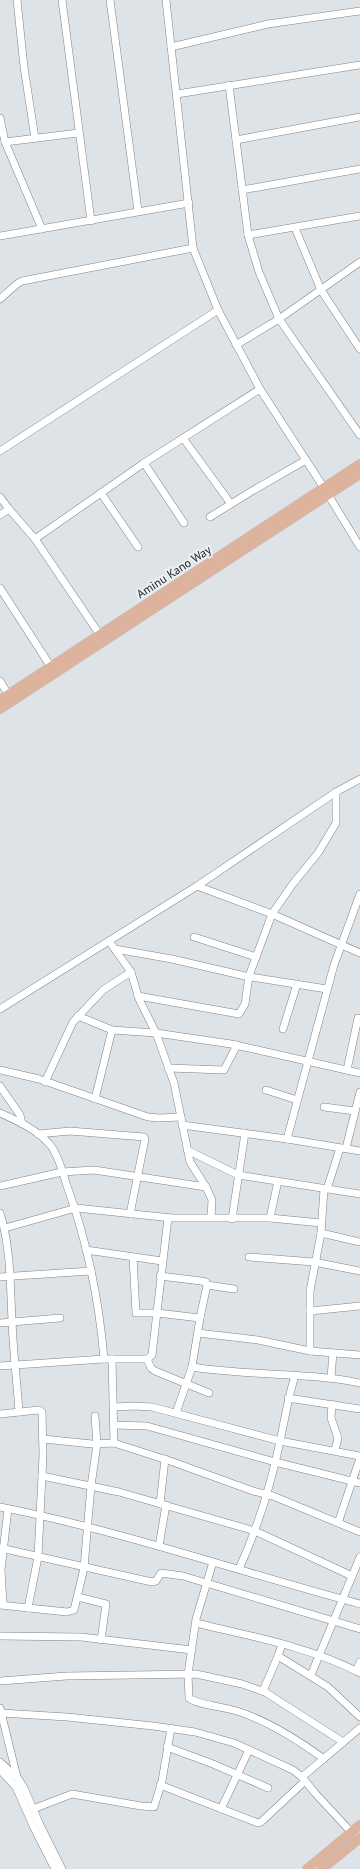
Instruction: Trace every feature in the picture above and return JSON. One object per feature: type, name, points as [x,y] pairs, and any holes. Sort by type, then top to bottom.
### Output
[{"type":"main road","name":"Aminu Kano Way","points":[[0,709],[326,491],[360,464]]},
{"type":"main road","name":"Aminu Kano Way","points":[[0,700],[258,533],[326,491],[360,474]]},
{"type":"main road","points":[[307,1869],[360,1825]]},
{"type":"main road","points":[[322,1869],[360,1838]]},
{"type":"street","points":[[17,0],[24,67],[35,138]]},
{"type":"street","points":[[62,0],[78,133],[91,221]]},
{"type":"street","points":[[110,0],[138,211]]},
{"type":"street","points":[[166,0],[193,248],[218,310],[260,389],[326,491],[360,547]]},
{"type":"street","points":[[171,47],[268,24],[360,11]]},
{"type":"street","points":[[177,94],[360,65]]},
{"type":"street","points":[[229,85],[248,235],[259,272],[279,319],[360,435]]},
{"type":"street","points":[[236,140],[360,117]]},
{"type":"street","points":[[0,118],[5,142],[42,229]]},
{"type":"street","points":[[5,142],[78,133]]},
{"type":"street","points":[[242,190],[360,169]]},
{"type":"street","points":[[0,236],[189,203]]},
{"type":"street","points":[[248,235],[360,216]]},
{"type":"street","points":[[295,228],[321,290],[360,349]]},
{"type":"street","points":[[0,299],[22,281],[193,248]]},
{"type":"street","points":[[236,345],[279,319],[360,262]]},
{"type":"street","points":[[0,451],[218,310]]},
{"type":"street","points":[[35,539],[144,463],[260,389]]},
{"type":"street","points":[[183,438],[231,504]]},
{"type":"street","points":[[210,517],[306,460]]},
{"type":"street","points":[[144,463],[184,522]]},
{"type":"street","points":[[101,493],[138,547]]},
{"type":"street","points":[[0,496],[9,509],[35,539],[100,635]]},
{"type":"street","points":[[0,515],[9,509]]},
{"type":"street","points":[[0,588],[51,667]]},
{"type":"street","points":[[0,681],[8,694]]},
{"type":"street","points":[[0,1009],[197,886],[336,792],[360,779]]},
{"type":"street","points":[[138,996],[239,1014],[242,1012],[246,1004],[249,976],[272,914],[292,885],[318,853],[336,823],[336,792]]},
{"type":"street","points":[[197,886],[272,914],[360,954]]},
{"type":"street","points":[[287,1139],[327,989],[341,945],[360,894]]},
{"type":"street","points":[[194,937],[256,957]]},
{"type":"street","points":[[109,941],[131,972],[138,996],[156,1033],[174,1083],[187,1150],[192,1166],[206,1187],[212,1200],[211,1218]]},
{"type":"street","points":[[115,949],[249,976],[327,989]]},
{"type":"street","points":[[45,1082],[69,1028],[78,1016],[103,990],[131,972]]},
{"type":"street","points":[[283,1029],[297,984]]},
{"type":"street","points":[[78,1016],[112,1030],[156,1033],[237,1045],[360,1073]]},
{"type":"street","points":[[347,1070],[358,1018]]},
{"type":"street","points":[[95,1099],[112,1030]]},
{"type":"street","points":[[168,1068],[224,1070],[237,1045]]},
{"type":"street","points":[[0,1070],[20,1074],[148,1117],[181,1117]]},
{"type":"street","points":[[0,1086],[20,1115],[22,1124]]},
{"type":"street","points":[[266,1090],[297,1100]]},
{"type":"street","points":[[310,1350],[310,1291],[314,1262],[321,1232],[326,1189],[343,1148],[360,1092]]},
{"type":"street","points":[[324,1107],[355,1111]]},
{"type":"street","points":[[0,1113],[38,1134],[51,1147],[62,1172],[76,1208],[98,1303],[104,1359]]},
{"type":"street","points":[[182,1125],[287,1139],[360,1151]]},
{"type":"street","points":[[38,1134],[70,1131],[142,1136],[145,1139],[139,1176],[130,1214]]},
{"type":"street","points":[[232,1219],[245,1133]]},
{"type":"street","points":[[187,1150],[238,1175],[360,1194]]},
{"type":"street","points":[[0,1186],[62,1172],[94,1170],[206,1187]]},
{"type":"street","points":[[270,1218],[278,1181]]},
{"type":"street","points":[[4,1228],[76,1208],[168,1218],[270,1218],[321,1223]]},
{"type":"street","points":[[0,1213],[4,1228],[3,1239],[11,1276],[12,1322],[18,1412]]},
{"type":"street","points":[[0,1366],[104,1359],[147,1359],[152,1355],[160,1276],[168,1218]]},
{"type":"street","points":[[321,1232],[360,1242]]},
{"type":"street","points":[[86,1250],[162,1261]]},
{"type":"street","points":[[133,1257],[136,1313],[139,1315],[157,1313],[200,1318]]},
{"type":"street","points":[[249,1257],[314,1262],[360,1271]]},
{"type":"street","points":[[0,1277],[91,1272]]},
{"type":"street","points":[[160,1276],[201,1281],[206,1282],[207,1284],[234,1289]]},
{"type":"street","points":[[176,1413],[192,1367],[207,1284]]},
{"type":"street","points":[[310,1312],[360,1306]]},
{"type":"street","points":[[0,1323],[60,1318]]},
{"type":"street","points":[[198,1333],[258,1340],[333,1353],[360,1354]]},
{"type":"street","points":[[331,1377],[333,1353]]},
{"type":"street","points":[[112,1359],[114,1443]]},
{"type":"street","points":[[147,1359],[151,1368],[155,1371],[209,1393]]},
{"type":"street","points":[[192,1367],[262,1374],[331,1377],[360,1383]]},
{"type":"street","points":[[239,1570],[255,1531],[266,1494],[280,1441],[288,1398],[295,1376]]},
{"type":"street","points":[[288,1398],[360,1409]]},
{"type":"street","points":[[332,1404],[331,1418],[338,1438],[335,1450]]},
{"type":"street","points":[[114,1407],[152,1407],[280,1441],[335,1450],[360,1457],[356,1482],[338,1523]]},
{"type":"street","points":[[0,1414],[41,1411],[43,1439],[38,1557],[28,1608]]},
{"type":"street","points":[[8,1509],[1,1548],[2,1604],[72,1612],[78,1597],[84,1568],[91,1486],[97,1444],[95,1416]]},
{"type":"street","points":[[114,1425],[147,1426],[275,1462],[356,1482]]},
{"type":"street","points":[[43,1439],[97,1444],[114,1443],[166,1459],[284,1500],[360,1532]]},
{"type":"street","points":[[159,1546],[166,1459]]},
{"type":"street","points":[[42,1476],[91,1486],[163,1504],[255,1531],[352,1576]]},
{"type":"street","points":[[0,1507],[88,1527],[159,1546],[360,1604]]},
{"type":"street","points":[[1,1548],[84,1568],[152,1582],[156,1581],[161,1573],[165,1572],[207,1583],[360,1629]]},
{"type":"street","points":[[310,1675],[360,1557]]},
{"type":"street","points":[[213,1562],[196,1623],[188,1674],[188,1696],[190,1700],[234,1710],[253,1717],[303,1743],[324,1759]]},
{"type":"street","points":[[78,1597],[106,1604],[101,1640]]},
{"type":"street","points":[[196,1623],[282,1644],[358,1672],[360,1662]]},
{"type":"street","points":[[0,1636],[81,1637],[192,1650]]},
{"type":"street","points":[[263,1691],[282,1644]]},
{"type":"street","points":[[278,1656],[332,1690],[360,1717]]},
{"type":"street","points":[[0,1681],[67,1676],[188,1674],[242,1684],[263,1691],[343,1742]]},
{"type":"street","points":[[16,1777],[1,1711],[171,1728],[206,1735],[249,1750],[293,1770],[304,1779],[315,1793],[352,1832]]},
{"type":"street","points":[[33,1808],[72,1794],[151,1808],[156,1803],[171,1728]]},
{"type":"street","points":[[160,1785],[254,1822],[261,1822],[324,1759],[360,1728]]},
{"type":"street","points":[[167,1747],[237,1774],[268,1788]]},
{"type":"street","points":[[221,1809],[249,1750]]},
{"type":"street","points":[[0,1762],[16,1777],[24,1788],[33,1808],[37,1827],[55,1869]]},
{"type":"street","points":[[0,1770],[16,1787],[37,1827],[62,1869]]}]
